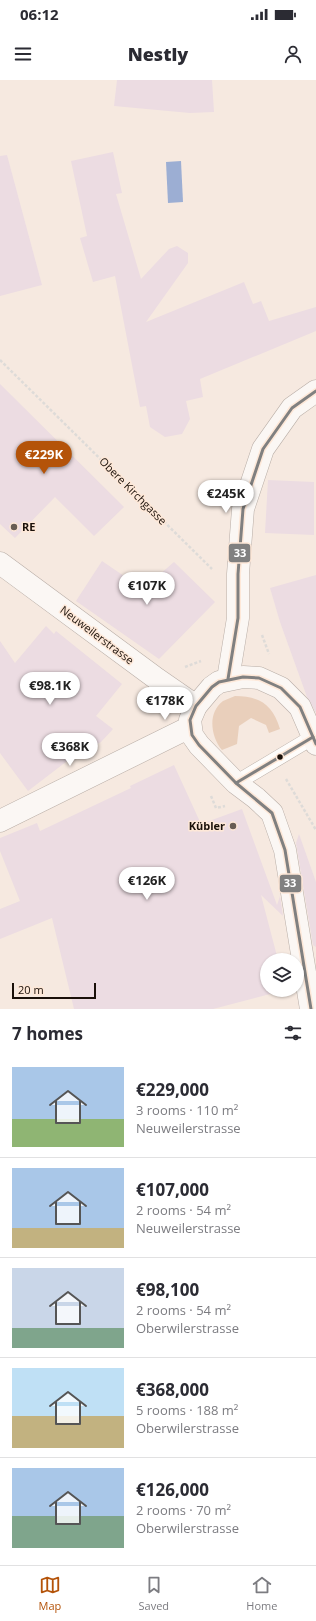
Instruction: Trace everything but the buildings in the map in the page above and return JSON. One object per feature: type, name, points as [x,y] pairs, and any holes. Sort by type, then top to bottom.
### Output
[{"type":"street","points":[[228,679],[238,618],[238,574],[243,509],[262,449],[292,408],[316,391]]},
{"type":"street","name":"Neuweilerstrasse","points":[[0,563],[196,706]]},
{"type":"street","points":[[311,1009],[285,850],[278,826],[272,813],[256,798],[236,783],[199,745],[192,735],[190,720],[196,706],[212,687],[228,679],[259,678],[281,688],[300,707],[314,740]]},
{"type":"street","points":[[0,821],[190,727]]},
{"type":"lane","points":[[236,783],[274,760],[314,740]]},
{"type":"path","name":"Obere Kirchgasse","points":[[0,360],[216,573],[238,574]]},
{"type":"path","points":[[274,760],[316,830]]},
{"type":"path","points":[[210,794],[216,808],[229,805]]},
{"type":"shaded area","points":[[235,696],[252,698],[264,704],[274,714],[280,729],[269,733],[266,725],[251,718],[239,726],[237,744],[222,750],[215,739],[213,732],[213,718],[218,706],[223,701]]},
{"type":"water","points":[[181,161],[183,202],[168,203],[166,162]]},
{"type":"transit line","name":"33","points":[[228,679],[238,618],[238,574],[243,509],[263,449],[292,408],[316,391]]},
{"type":"transit line","name":"33","points":[[311,1009],[285,850],[272,813],[236,783],[199,745],[192,735],[190,720],[196,706],[212,687],[219,682],[243,677],[259,678],[281,688],[300,707],[316,744]]},
{"type":"transit line","name":"33","points":[[236,783],[313,737]]},
{"type":"place","name":"RE","points":[[14,527]]},
{"type":"place","name":"Kübler","points":[[233,826]]}]
